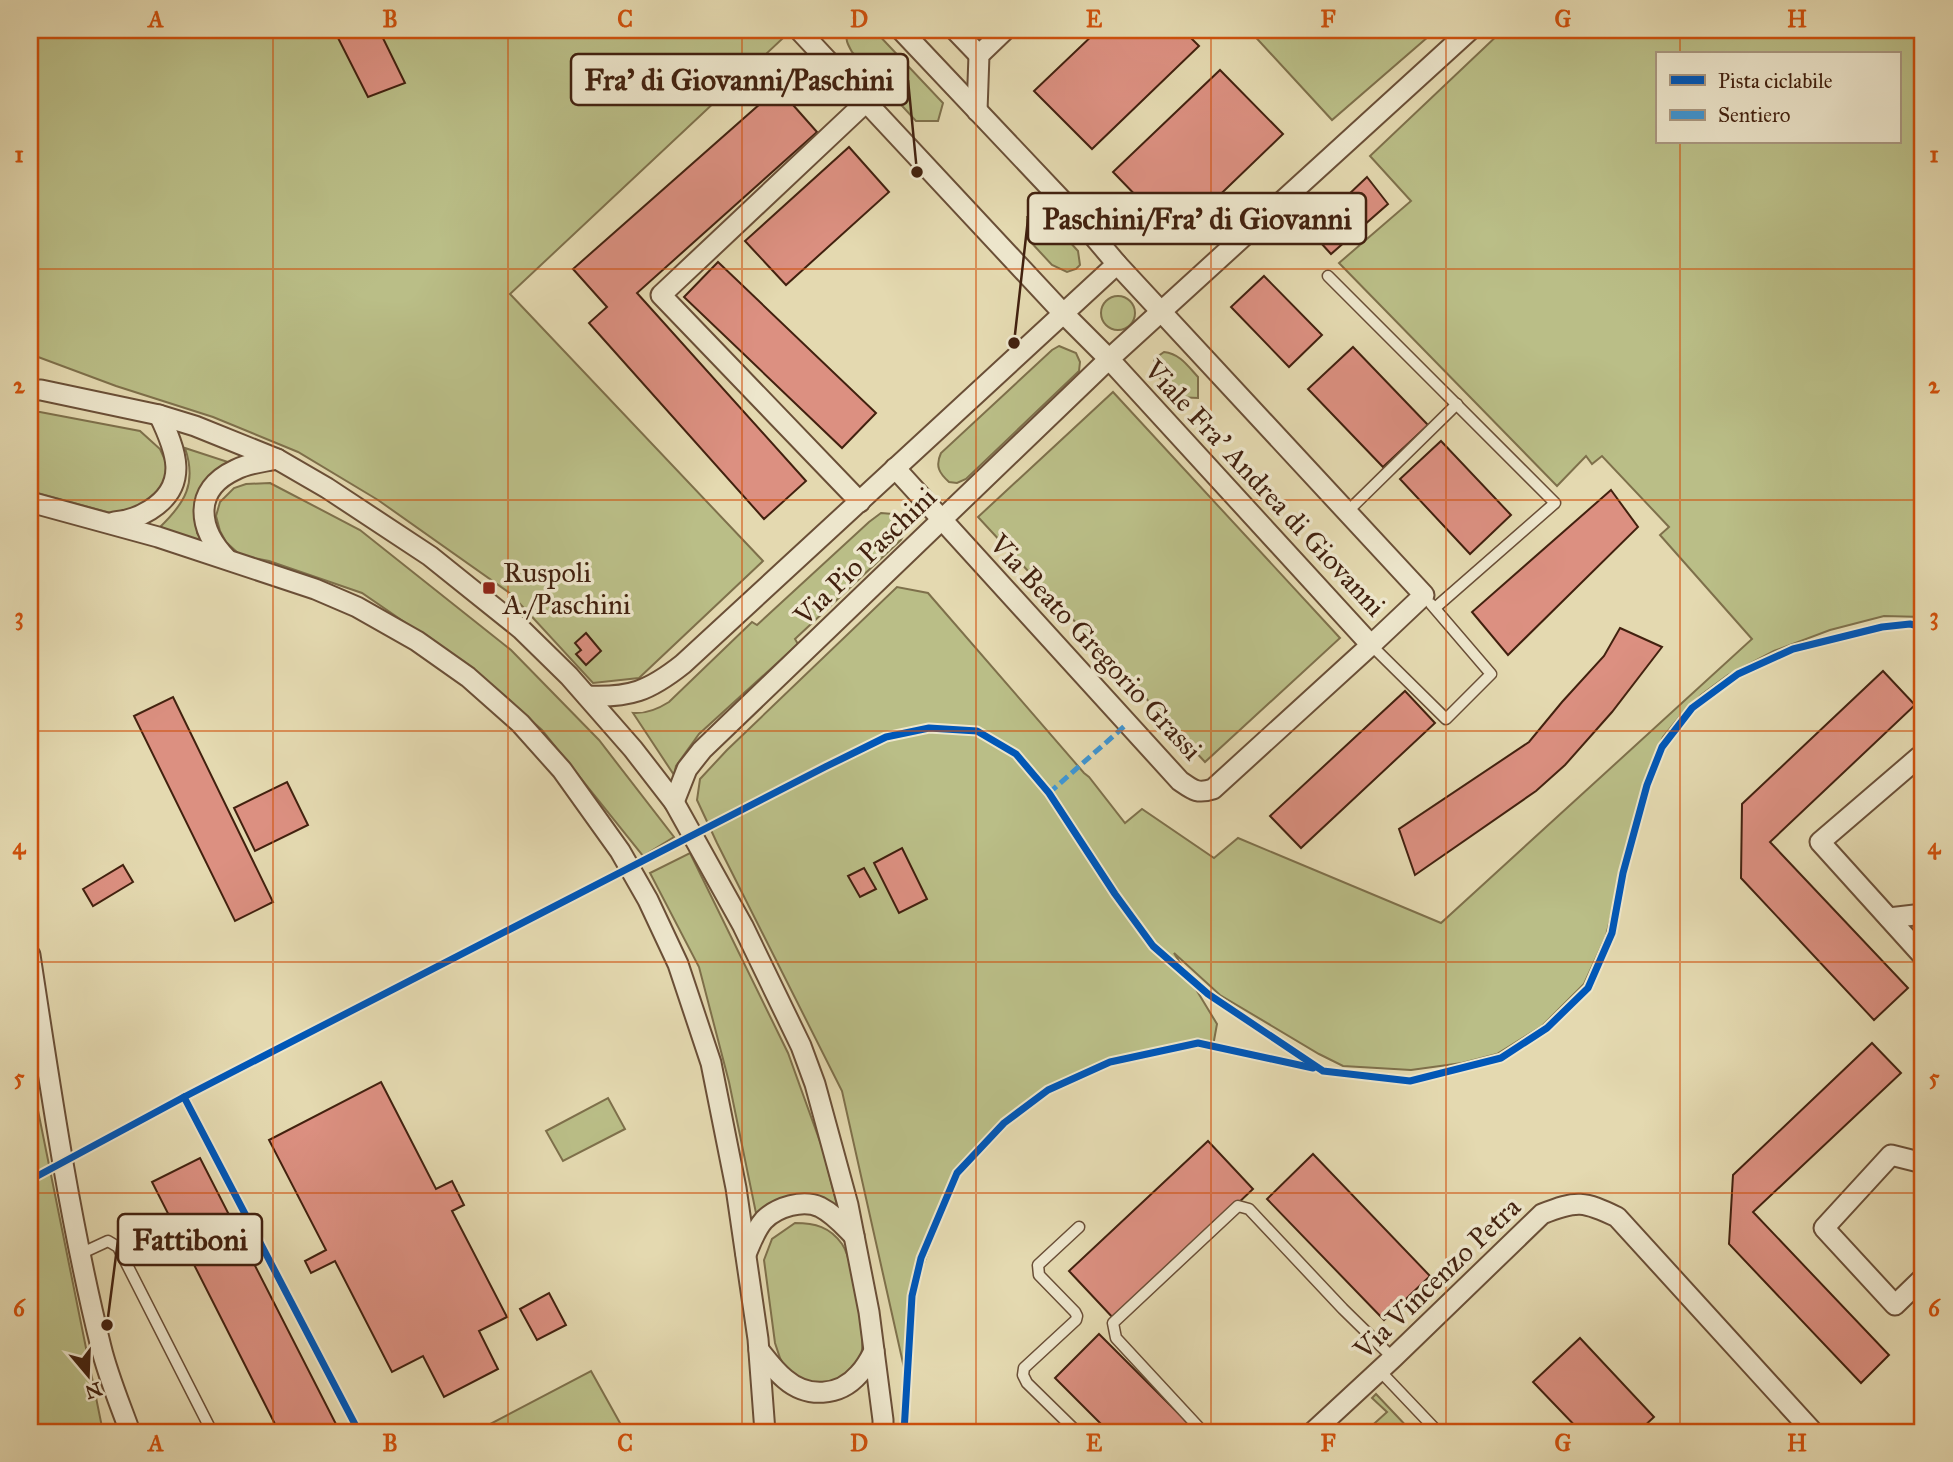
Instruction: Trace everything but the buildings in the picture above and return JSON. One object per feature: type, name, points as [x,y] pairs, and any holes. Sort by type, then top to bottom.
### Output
[{"type":"street","name":"Viale Fra' Andrea di Giovanni","points":[[811,35],[866,102],[1109,359],[1371,645],[1430,602],[1117,264],[1073,212],[901,30]]},
{"type":"street","points":[[955,30],[979,55]]},
{"type":"street","points":[[977,111],[979,55],[1005,30]]},
{"type":"street","name":"Via Pio Paschini","points":[[674,802],[687,769],[702,750],[1109,359],[1469,30]]},
{"type":"street","points":[[860,502],[661,295],[866,102]]},
{"type":"street","name":"Via Pio Paschini","points":[[587,695],[623,696],[645,689],[665,678],[696,653],[1117,264]]},
{"type":"street","points":[[33,388],[159,415],[195,426],[277,459],[327,488],[430,556],[521,629],[587,695],[633,749],[674,802],[756,950],[801,1046],[826,1119],[848,1205],[869,1312],[883,1432]]},
{"type":"street","points":[[102,521],[123,521],[145,513],[160,503],[172,488],[176,459],[159,415]]},
{"type":"street","points":[[228,560],[213,543],[206,526],[204,514],[208,494],[216,482],[238,468],[277,459]]},
{"type":"street","points":[[895,468],[942,521]]},
{"type":"street","points":[[30,502],[158,537],[314,589],[357,607],[451,664],[495,699],[536,738],[590,807],[620,852],[648,900],[684,980],[711,1063],[736,1188],[759,1350],[765,1432]]},
{"type":"street","name":"Via Beato Gregorio Grassi","points":[[942,521],[1180,781],[1194,791],[1213,789],[1371,645]]},
{"type":"street","points":[[1923,762],[1919,757],[1820,842],[1923,956]]},
{"type":"street","points":[[1889,918],[1923,914]]},
{"type":"street","points":[[30,955],[80,1254],[101,1350],[130,1432]]},
{"type":"street","points":[[1923,1163],[1891,1155],[1824,1228],[1895,1305],[1923,1278]]},
{"type":"street","points":[[746,1254],[763,1221],[780,1210],[802,1204],[813,1204],[823,1209],[854,1236]]},
{"type":"street","name":"Via Vincenzo Petra","points":[[1313,1432],[1387,1365],[1542,1214],[1567,1204],[1592,1205],[1617,1217],[1813,1432]]},
{"type":"street","points":[[759,1350],[785,1379],[802,1390],[813,1393],[828,1392],[851,1382],[861,1373],[874,1351]]},
{"type":"lane","points":[[1328,276],[1555,503],[1430,602],[1491,674],[1447,719],[1371,645]]},
{"type":"lane","points":[[1347,512],[1457,404]]},
{"type":"lane","points":[[1203,1432],[1116,1338],[1113,1323],[1237,1206],[1249,1209],[1343,1309],[1438,1432]]},
{"type":"lane","points":[[1077,1432],[1027,1383],[1023,1375],[1024,1368],[1076,1321],[1074,1312],[1039,1275],[1038,1265],[1079,1227]]},
{"type":"lane","points":[[80,1254],[108,1241],[118,1247],[212,1432]]},
{"type":"green space","points":[[44,30],[773,30],[782,39],[510,294],[763,561],[639,678],[593,683],[511,594],[378,500],[298,452],[213,417],[116,386],[30,354],[30,43]]},
{"type":"green space","points":[[848,30],[874,30],[943,103],[938,121],[916,121],[852,52],[846,39]]},
{"type":"green space","points":[[1249,30],[1436,30],[1332,120]]},
{"type":"green space","points":[[1503,30],[1923,30],[1923,617],[1884,616],[1830,630],[1774,651],[1728,675],[1701,695],[1681,715],[1663,737],[1650,766],[1606,936],[1584,984],[1542,1026],[1497,1054],[1462,1063],[1411,1070],[1343,1066],[1220,995],[1174,953],[1217,1024],[1213,1046],[1198,1043],[1110,1062],[1048,1090],[1004,1123],[957,1173],[912,1296],[907,1381],[842,1091],[697,800],[700,779],[727,750],[897,587],[928,593],[1089,777],[1125,823],[1142,809],[1214,858],[1238,838],[1441,923],[1752,639],[1660,535],[1669,527],[1602,456],[1592,464],[1586,456],[1557,486],[1339,263],[1411,201],[1370,156]]},
{"type":"green space","points":[[1027,217],[1048,218],[1078,251],[1080,265],[1067,272],[1052,265],[1028,239]]},
{"type":"green space","points":[[1118,296],[1130,301],[1135,313],[1130,325],[1118,330],[1106,325],[1101,313],[1106,301]]},
{"type":"green space","points":[[1059,346],[1076,353],[1080,362],[1079,371],[966,479],[957,483],[949,482],[939,469],[941,453]]},
{"type":"green space","points":[[1164,352],[1179,358],[1198,377],[1198,398],[1175,397],[1161,380],[1154,359]]},
{"type":"green space","points":[[1113,392],[1340,638],[1205,762],[978,517]]},
{"type":"green space","points":[[30,412],[140,431],[160,449],[165,460],[168,474],[164,490],[151,501],[118,515],[30,491]]},
{"type":"green space","points":[[185,448],[231,463],[210,475],[196,507],[197,533],[203,543],[160,527],[182,501],[186,492],[190,472]]},
{"type":"green space","points":[[270,483],[360,530],[511,650],[599,740],[674,837],[643,856],[542,730],[474,670],[362,593],[269,561],[240,555],[226,542],[220,531],[216,516],[220,502],[234,488],[246,484]]},
{"type":"green space","points":[[881,513],[901,518],[905,532],[901,540],[795,639],[798,644],[699,734],[676,766],[674,775],[633,713],[652,711],[669,702],[752,622],[757,625]]},
{"type":"green space","points":[[690,853],[788,1053],[823,1150],[838,1209],[757,1218],[729,1082],[699,967],[650,873]]},
{"type":"green space","points":[[30,1071],[103,1432],[30,1432]]},
{"type":"green space","points":[[608,1098],[625,1129],[563,1161],[546,1131]]},
{"type":"green space","points":[[795,1223],[822,1227],[842,1244],[854,1281],[862,1333],[861,1355],[850,1374],[811,1390],[787,1371],[780,1358],[775,1343],[764,1260],[772,1239]]},
{"type":"green space","points":[[591,1371],[625,1432],[475,1432]]},
{"type":"green space","points":[[1376,1394],[1412,1432],[1365,1432],[1387,1412],[1372,1398]]},
{"type":"marked path","points":[[1049,793],[1127,724]]},
{"type":"cycle path","points":[[359,1432],[184,1097],[825,767],[886,737],[929,728],[977,731],[1016,754],[1049,793],[1115,894],[1153,946],[1208,994],[1323,1071],[1410,1081],[1501,1058],[1547,1028],[1588,988],[1612,933],[1623,873],[1647,785],[1662,747],[1692,708],[1738,674],[1793,649],[1882,627],[1910,624],[1923,627]]},
{"type":"cycle path","points":[[904,1432],[912,1296],[921,1258],[957,1173],[1004,1123],[1048,1090],[1110,1062],[1198,1043],[1313,1068]]},
{"type":"cycle path","points":[[30,1180],[184,1097]]},
{"type":"place","name":"Fra' di Giovanni/Paschini","points":[[917,172]]},
{"type":"place","name":"Paschini/Fra' di Giovanni","points":[[1014,343]]},
{"type":"place","name":"Ruspoli A./Paschini","points":[[489,588]]},
{"type":"place","name":"Fattiboni","points":[[107,1325]]}]
